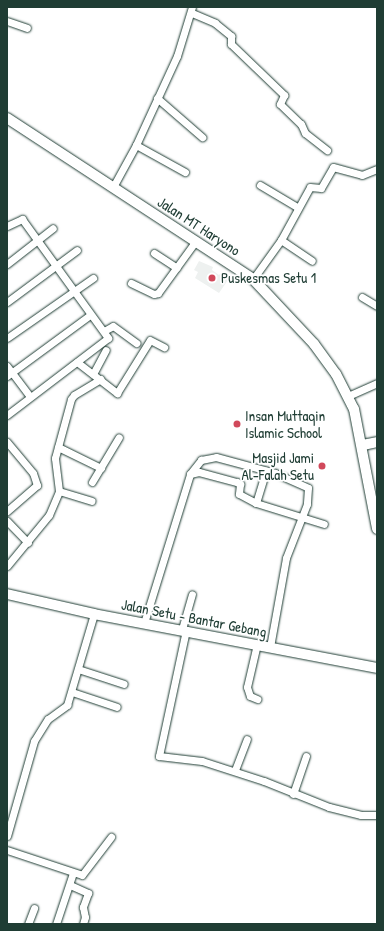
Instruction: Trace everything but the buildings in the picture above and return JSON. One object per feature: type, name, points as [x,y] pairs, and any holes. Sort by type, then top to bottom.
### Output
[{"type":"main road","name":"Jalan MT Haryono","points":[[7,118],[253,279],[314,344],[348,396],[363,445],[377,529]]},
{"type":"main road","points":[[363,445],[377,442]]},
{"type":"main road","name":"Jalan Setu - Bantar Gebang","points":[[7,594],[94,614],[377,668]]},
{"type":"street","points":[[113,187],[136,145],[177,56],[192,10],[215,23],[231,36],[231,44],[284,95],[280,104],[301,124],[305,133],[327,150]]},
{"type":"street","points":[[7,21],[27,28]]},
{"type":"street","points":[[157,98],[202,137]]},
{"type":"street","points":[[136,145],[185,172]]},
{"type":"street","points":[[253,279],[281,240],[297,207],[310,186],[322,187],[333,167],[362,175],[377,169]]},
{"type":"street","points":[[260,185],[297,207]]},
{"type":"street","points":[[7,226],[21,218],[73,292],[104,331],[107,340],[30,396],[7,415]]},
{"type":"street","points":[[7,264],[53,228]]},
{"type":"street","points":[[281,240],[312,261]]},
{"type":"street","points":[[131,283],[156,294],[177,268],[195,242]]},
{"type":"street","points":[[7,302],[77,250]]},
{"type":"street","points":[[154,253],[177,268]]},
{"type":"street","points":[[7,338],[93,278]]},
{"type":"street","points":[[362,297],[377,306]]},
{"type":"street","points":[[9,374],[90,315]]},
{"type":"street","points":[[104,331],[113,326],[136,343]]},
{"type":"street","points":[[77,362],[101,379],[117,393],[150,340],[164,347]]},
{"type":"street","points":[[93,374],[106,350]]},
{"type":"street","points":[[7,366],[9,374],[30,396]]},
{"type":"street","points":[[7,566],[28,543],[49,515],[60,491],[55,458],[74,395],[101,379]]},
{"type":"street","points":[[348,396],[377,382]]},
{"type":"street","points":[[92,482],[119,437]]},
{"type":"street","points":[[7,442],[33,473],[37,485],[7,511]]},
{"type":"street","points":[[58,447],[101,468]]},
{"type":"street","points":[[144,623],[190,474],[196,464],[206,457],[240,462],[308,486],[307,504],[300,518],[286,558],[270,647]]},
{"type":"street","points":[[256,503],[266,471]]},
{"type":"street","points":[[190,474],[198,472],[237,482],[240,484],[239,494],[256,503],[300,518],[324,524]]},
{"type":"street","points":[[60,491],[91,501]]},
{"type":"street","points":[[7,521],[28,543]]},
{"type":"street","points":[[192,594],[159,755],[169,759],[202,761],[234,770],[329,808],[361,815],[377,815]]},
{"type":"street","points":[[7,836],[38,734],[48,719],[65,709],[72,692],[94,614]]},
{"type":"street","points":[[257,644],[247,687],[250,696],[257,699]]},
{"type":"street","points":[[78,669],[124,684]]},
{"type":"street","points":[[72,692],[117,707]]},
{"type":"street","points":[[234,770],[247,739]]},
{"type":"street","points":[[293,794],[306,756]]},
{"type":"street","points":[[7,850],[73,872],[84,874],[111,837]]},
{"type":"street","points":[[56,924],[73,872]]},
{"type":"street","points":[[70,885],[88,893],[83,907],[85,917],[83,924]]},
{"type":"street","points":[[28,924],[34,908]]},
{"type":"shaded area","name":"Puskesmas Setu 1","points":[[199,261],[213,267],[212,270],[219,275],[221,273],[230,277],[219,293],[195,278],[198,272],[194,270]]},
{"type":"place","name":"Puskesmas Setu 1","points":[[212,278]]},
{"type":"place","name":"Insan Muttaqin Islamic School","points":[[237,424]]},
{"type":"place","name":"Masjid Jami Al-Falah Setu","points":[[322,466]]}]
